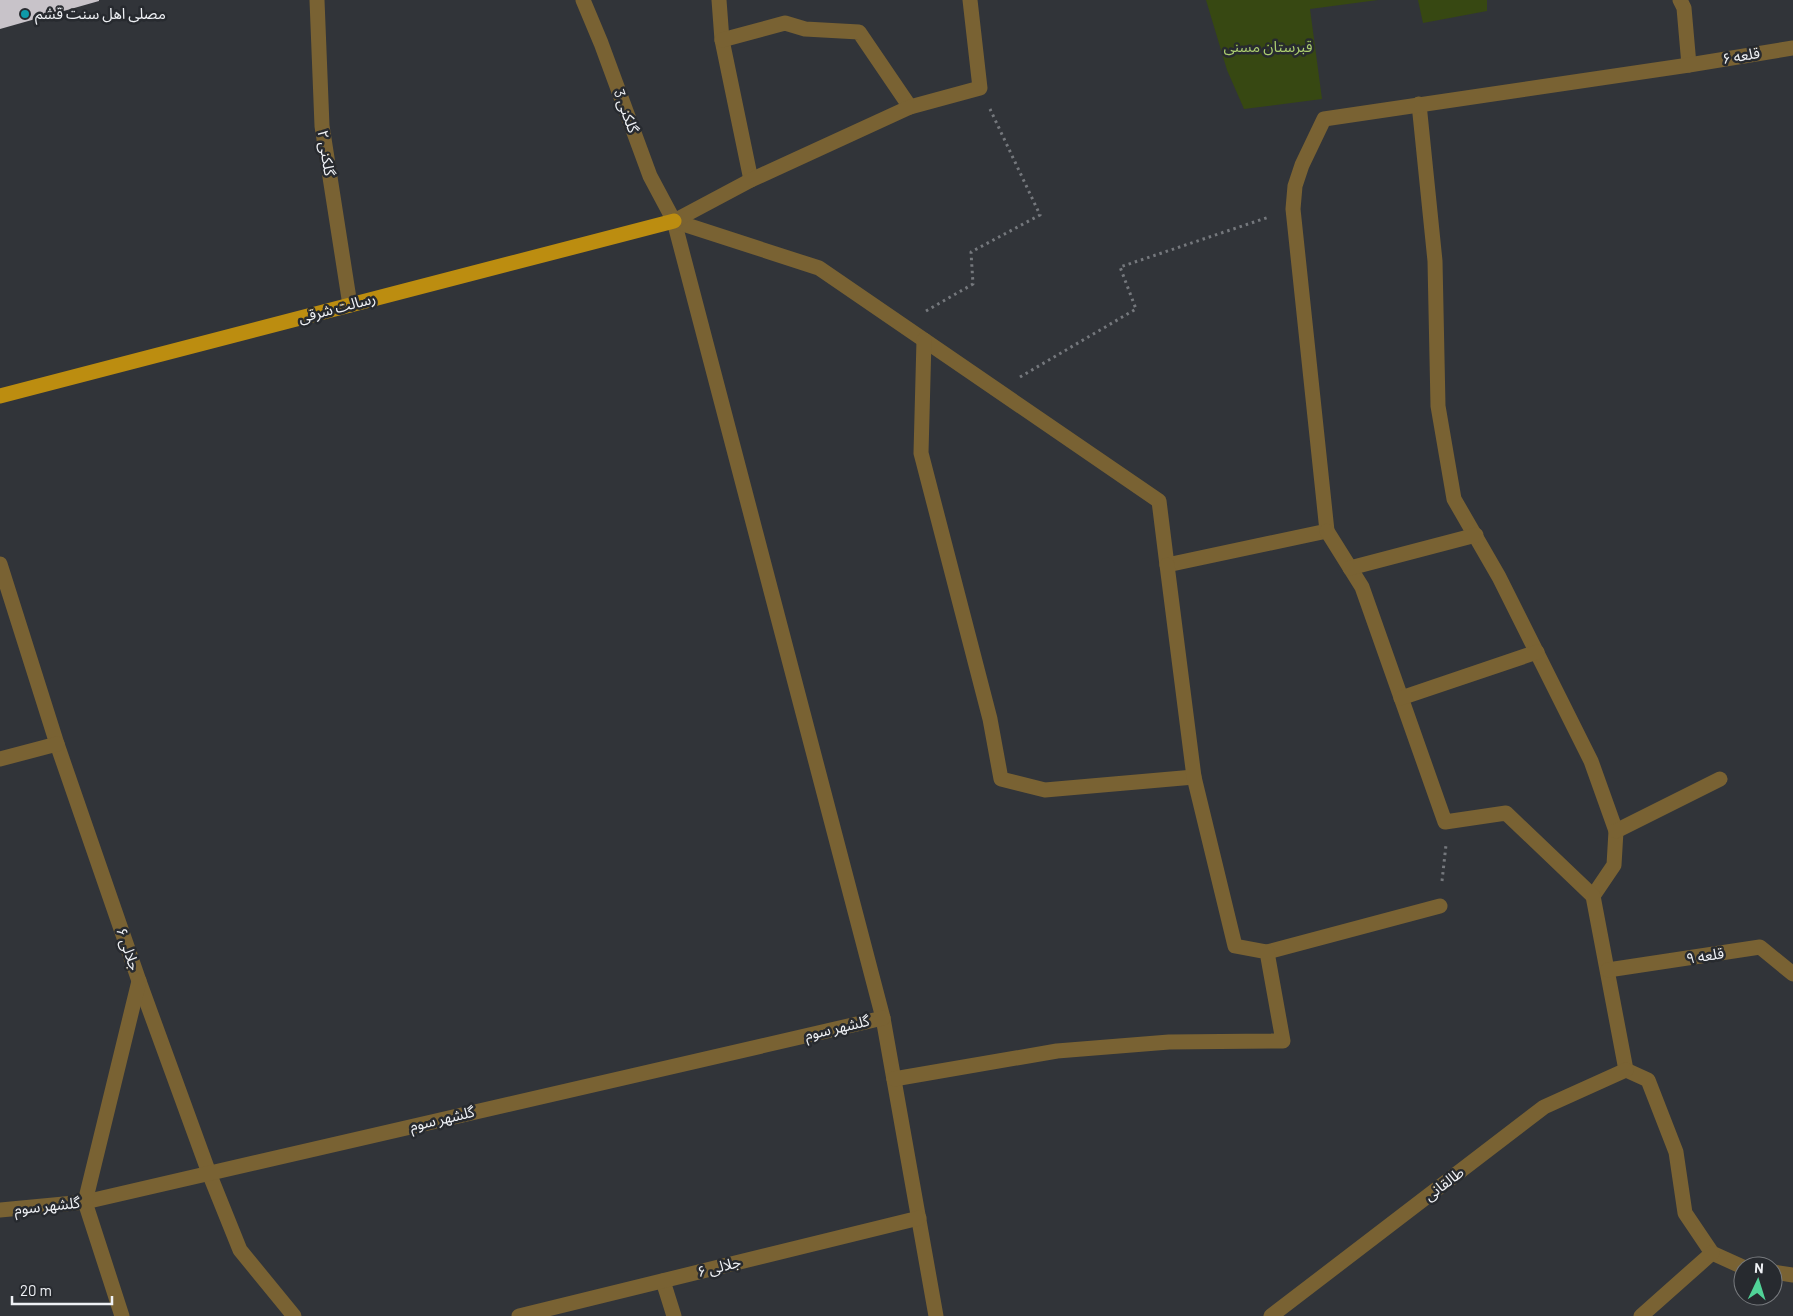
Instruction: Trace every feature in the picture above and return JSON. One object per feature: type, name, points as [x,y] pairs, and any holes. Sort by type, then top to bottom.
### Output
[{"type":"main road","name":"رسالت شرقی","points":[[0,396],[674,221]]},
{"type":"street","name":"گلکنی ۲","points":[[317,0],[322,126],[350,305]]},
{"type":"street","name":"گلکنی 3","points":[[583,0],[601,43],[650,176],[674,221],[883,1018],[936,1316]]},
{"type":"street","points":[[719,0],[722,40],[751,180]]},
{"type":"street","points":[[674,221],[751,180],[910,107],[980,88],[970,0]]},
{"type":"street","points":[[1680,0],[1684,8],[1689,65]]},
{"type":"street","points":[[722,40],[785,23],[806,29],[859,32],[910,107]]},
{"type":"street","name":"قلعه ۶","points":[[1293,209],[1295,186],[1302,164],[1324,118],[1793,48]]},
{"type":"street","points":[[1420,104],[1435,261],[1438,406],[1454,499],[1499,578],[1591,761],[1616,831],[1614,865],[1593,896]]},
{"type":"street","points":[[1293,209],[1327,531],[1362,587],[1444,822],[1506,813],[1593,896],[1626,1070],[1648,1080],[1676,1152],[1685,1214],[1712,1254],[1733,1263]]},
{"type":"street","points":[[674,221],[819,268],[1159,501],[1194,777],[1235,946],[1267,952],[1440,906]]},
{"type":"street","points":[[924,340],[921,453],[990,719],[1001,779],[1045,790],[1194,777]]},
{"type":"street","points":[[1167,565],[1327,531]]},
{"type":"street","points":[[1350,568],[1476,536]]},
{"type":"street","name":"جلالی ۶","points":[[0,564],[57,744],[139,981],[209,1173],[240,1250],[294,1316]]},
{"type":"street","points":[[1401,698],[1537,652]]},
{"type":"street","points":[[0,759],[57,744]]},
{"type":"street","points":[[1616,831],[1720,779]]},
{"type":"street","name":"قلعه ۹","points":[[1608,970],[1760,947],[1793,974]]},
{"type":"street","points":[[894,1079],[1056,1051],[1169,1042],[1283,1040],[1267,952]]},
{"type":"street","points":[[122,1316],[85,1202],[139,981]]},
{"type":"street","name":"گلشهر سوم","points":[[0,1210],[85,1202],[883,1018]]},
{"type":"street","name":"طالقانی","points":[[1272,1316],[1544,1107],[1626,1070]]},
{"type":"street","name":"جلالی ۶","points":[[519,1316],[918,1218]]},
{"type":"street","points":[[1641,1316],[1712,1254]]},
{"type":"street","points":[[663,1281],[674,1316]]},
{"type":"path","points":[[902,326],[974,284],[971,252],[1040,215],[980,88]]},
{"type":"path","points":[[997,390],[1136,309],[1120,267],[1293,209]]},
{"type":"path","points":[[1440,906],[1448,822]]},
{"type":"green space","name":"قبرستان مسنی","points":[[1206,0],[1378,0],[1310,9],[1322,99],[1244,109],[1227,70]]},
{"type":"green space","points":[[1418,0],[1487,0],[1487,11],[1423,23]]},
{"type":"building","name":"مصلی اهل سنت قشم","points":[[0,0],[99,0],[99,1],[0,29]]},
{"type":"place","name":"مصلی اهل سنت قشم","points":[[25,14]]}]
